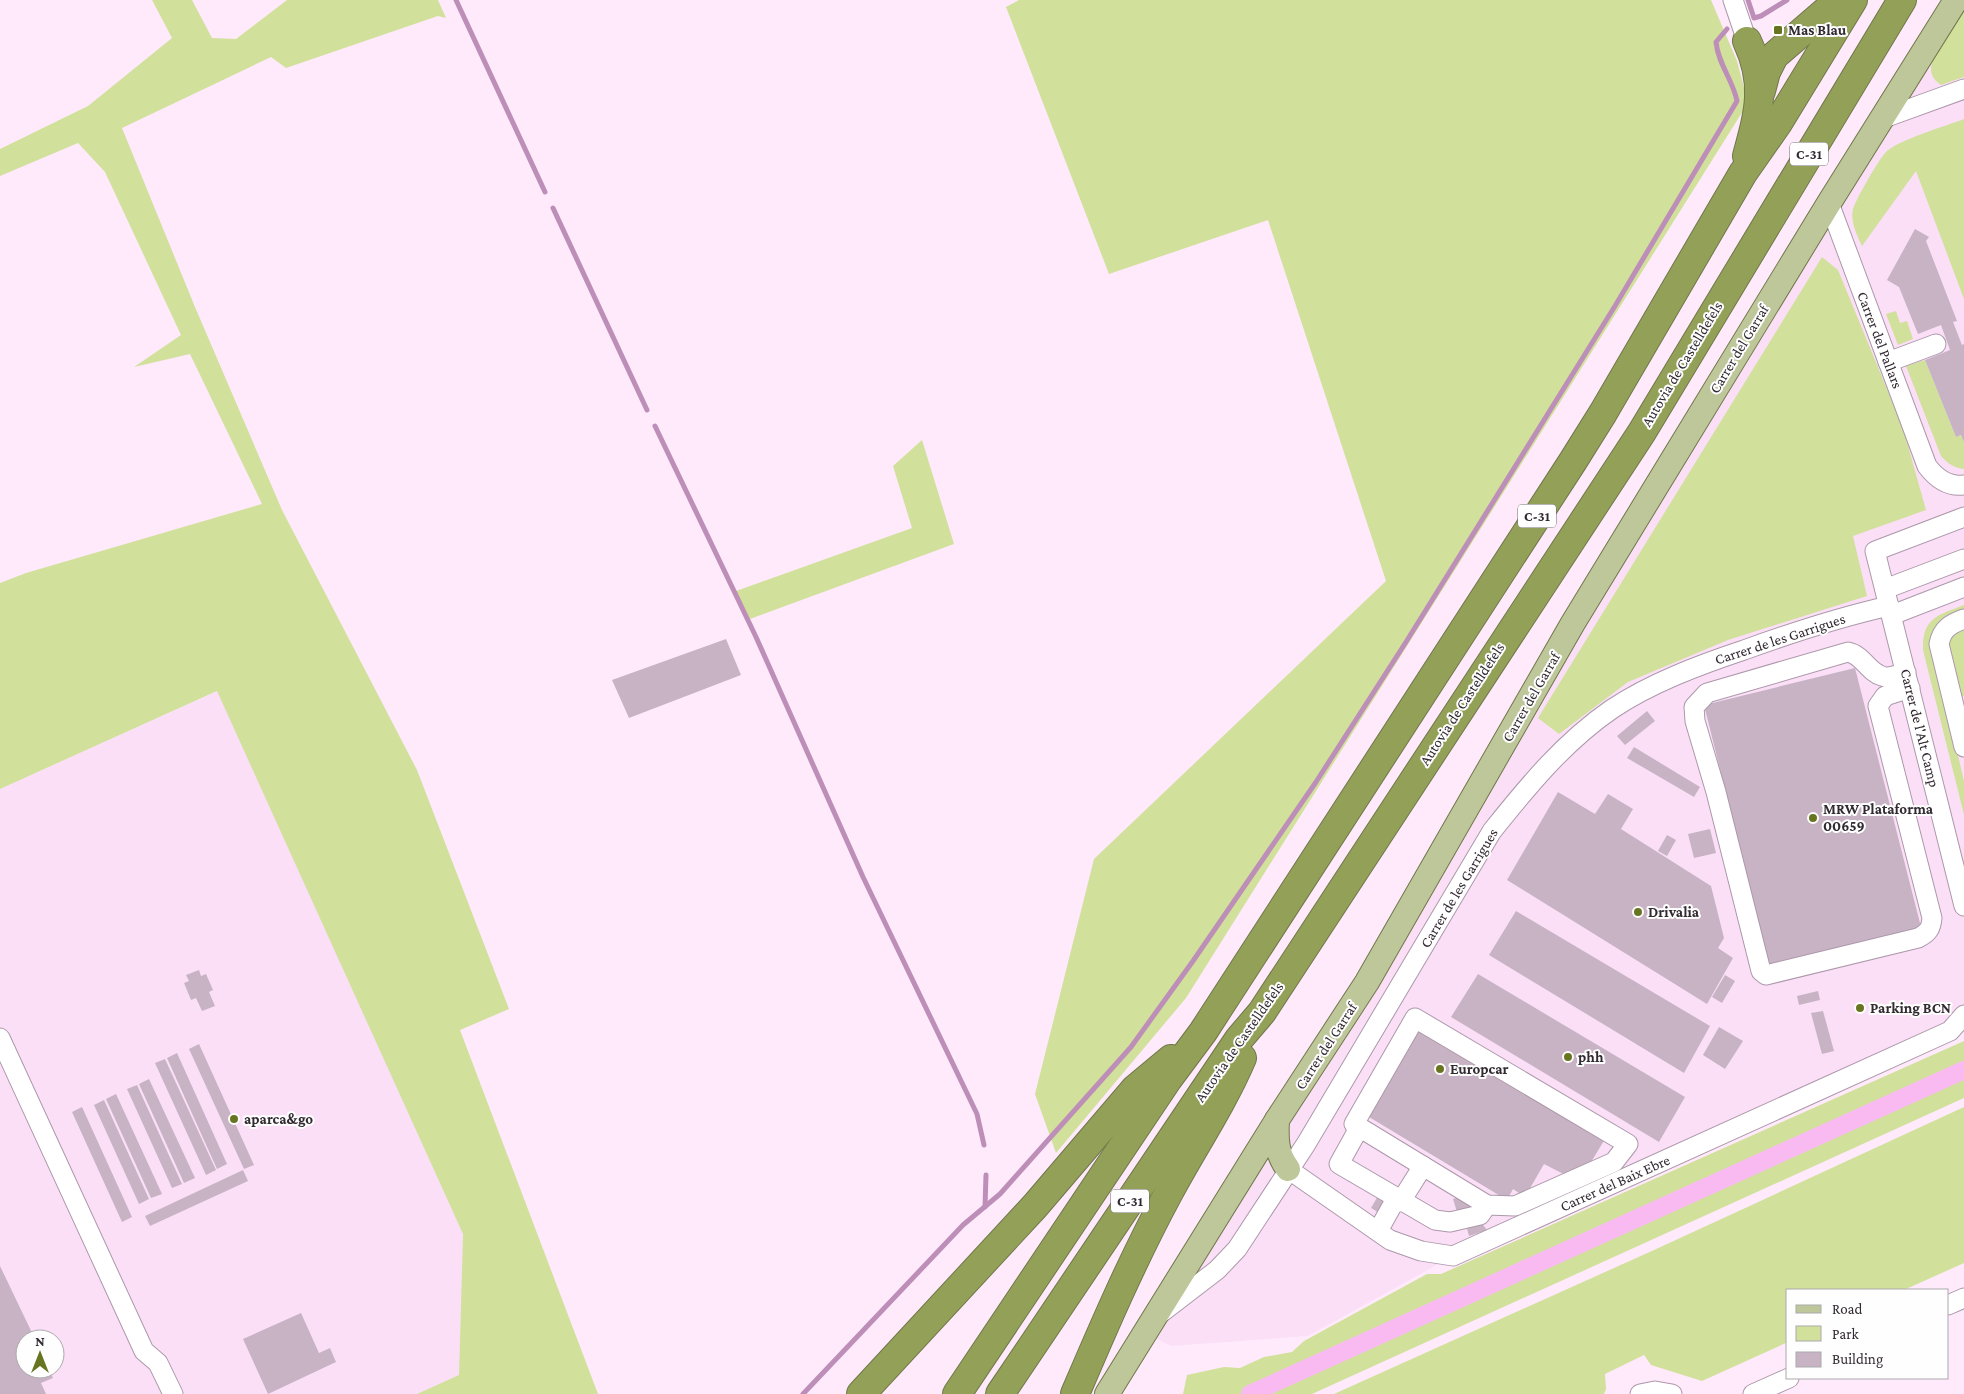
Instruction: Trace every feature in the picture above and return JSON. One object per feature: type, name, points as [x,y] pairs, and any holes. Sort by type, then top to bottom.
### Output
[{"type":"highway","name":"C-31","points":[[957,1394],[1168,1079],[1203,1032],[1603,413],[1743,173],[1778,122],[1853,0]]},
{"type":"highway","name":"Autovia de Castelldefels","points":[[1000,1394],[1238,1039],[1262,1012],[1642,432],[1902,0]]},
{"type":"highway","points":[[1759,96],[1766,72],[1774,56],[1802,34],[1827,5]]},
{"type":"highway","points":[[1746,41],[1755,48],[1769,49],[1786,43],[1802,34]]},
{"type":"highway","points":[[1743,173],[1756,124],[1759,96],[1758,72],[1746,41]]},
{"type":"highway","points":[[1075,1394],[1143,1241],[1195,1145],[1231,1084],[1262,1012]]},
{"type":"highway","points":[[862,1394],[1035,1206],[1136,1088],[1203,1032]]},
{"type":"main road","name":"Carrer del Garraf","points":[[1107,1394],[1277,1120],[1367,982],[1573,623],[1828,203],[1884,118],[1956,0]]},
{"type":"main road","points":[[1277,1120],[1277,1148],[1281,1159],[1288,1169]]},
{"type":"street","points":[[1734,0],[1746,41]]},
{"type":"street","points":[[1884,118],[1964,89]]},
{"type":"street","name":"Carrer del Pallars","points":[[1828,203],[1927,466],[1934,476],[1944,482],[1964,486]]},
{"type":"street","points":[[1888,362],[1936,344]]},
{"type":"street","name":"Carrer de l'Alt Camp","points":[[1963,901],[1959,864],[1908,680],[1875,551],[1964,517]]},
{"type":"street","points":[[1889,603],[1964,558]]},
{"type":"street","points":[[1889,603],[1964,587]]},
{"type":"street","name":"Carrer de les Garrigues","points":[[1152,1320],[1218,1270],[1237,1249],[1306,1144],[1492,831],[1556,755],[1613,709],[1676,676],[1782,636],[1889,603]]},
{"type":"street","points":[[1964,619],[1946,628],[1941,635],[1939,644],[1964,748]]},
{"type":"street","points":[[1864,662],[1878,706],[1932,918],[1932,927],[1927,934],[1918,938],[1766,975],[1761,970],[1716,792],[1695,721],[1694,707],[1707,693],[1842,654],[1854,653],[1882,676],[1908,680]]},
{"type":"street","points":[[1878,706],[1885,696],[1908,680]]},
{"type":"street","name":"Carrer del Baix Ebre","points":[[1288,1169],[1383,1234],[1421,1251],[1453,1256],[1957,1032],[1964,1015]]},
{"type":"street","points":[[1415,1018],[1628,1144],[1614,1162],[1515,1206],[1487,1205],[1359,1128],[1354,1124],[1415,1018]]},
{"type":"street","points":[[0,1038],[144,1351],[158,1363],[173,1394]]},
{"type":"street","points":[[1359,1128],[1339,1164],[1435,1220],[1450,1222],[1480,1215],[1487,1205]]},
{"type":"street","points":[[1383,1234],[1402,1211],[1401,1201],[1423,1166]]},
{"type":"street","points":[[1949,1305],[1964,1298]]},
{"type":"street","points":[[1753,1394],[1787,1379]]},
{"type":"street","points":[[1640,1394],[1655,1391],[1672,1394]]},
{"type":"shaded area","points":[[1964,0],[1964,1026],[1453,1256],[1308,1336],[1171,1346],[1144,1332]]},
{"type":"shaded area","name":"aparca&go","points":[[218,691],[463,1234],[459,1375],[417,1394],[0,1394],[0,789]]},
{"type":"green space","points":[[152,0],[192,0],[212,38],[236,39],[287,0],[438,0],[446,18],[438,16],[286,68],[271,57],[122,128],[195,307],[282,510],[417,770],[509,1009],[460,1030],[598,1394],[417,1394],[459,1375],[463,1234],[217,691],[0,789],[0,583],[26,573],[262,504],[190,354],[134,367],[181,335],[105,172],[78,143],[0,176],[0,149],[88,106],[172,38]]},
{"type":"green space","points":[[1019,0],[1711,0],[1737,61],[1748,103],[1186,998],[1056,1153],[1035,1094],[1094,859],[1386,581],[1268,220],[1109,274],[1006,7]]},
{"type":"green space","points":[[1964,5],[1964,77],[1941,85],[1932,74],[1932,61],[1939,44]]},
{"type":"green space","points":[[1964,119],[1964,299],[1916,171],[1862,246],[1854,228],[1852,214],[1863,188],[1886,152],[1911,138]]},
{"type":"green space","points":[[1822,257],[1838,270],[1903,428],[1926,510],[1853,536],[1867,596],[1728,640],[1628,682],[1559,734],[1538,718]]},
{"type":"green space","points":[[1896,311],[1900,323],[1907,321],[1913,339],[1898,345],[1886,314]]},
{"type":"green space","points":[[1925,360],[1956,437],[1961,435],[1964,442],[1964,469],[1951,465],[1941,456],[1906,366]]},
{"type":"green space","points":[[922,440],[954,544],[750,619],[736,591],[912,528],[893,466]]},
{"type":"green space","points":[[1964,605],[1964,614],[1935,627],[1931,641],[1964,781],[1964,815],[1923,650],[1923,639],[1925,631],[1933,619]]},
{"type":"green space","points":[[1964,626],[1964,696],[1960,697],[1948,644],[1949,637]]},
{"type":"green space","points":[[1964,1041],[1964,1098],[1312,1394],[1183,1394],[1187,1375],[1224,1367],[1240,1368],[1264,1357],[1292,1352],[1304,1341],[1427,1274],[1441,1274]]},
{"type":"green space","points":[[1964,1107],[1964,1263],[1906,1289],[1786,1289],[1786,1343],[1702,1381],[1651,1365],[1644,1355],[1605,1374],[1606,1389],[1604,1394],[1334,1394],[1654,1250]]},
{"type":"building","points":[[1915,229],[1929,237],[1926,241],[1957,321],[1953,322],[1962,345],[1964,344],[1964,442],[1961,435],[1956,437],[1925,360],[1950,350],[1941,325],[1918,334],[1899,287],[1887,280]]},
{"type":"building","points":[[726,639],[741,675],[629,718],[612,680]]},
{"type":"building","name":"MRW Plataforma 00659","points":[[1855,668],[1922,931],[1770,969],[1704,705]]},
{"type":"building","points":[[1647,711],[1655,721],[1625,745],[1617,736]]},
{"type":"building","points":[[1634,747],[1700,787],[1694,797],[1627,758]]},
{"type":"building","name":"Drivalia","points":[[1558,792],[1595,814],[1608,794],[1633,809],[1621,829],[1711,886],[1724,938],[1718,948],[1733,958],[1707,1004],[1507,880]]},
{"type":"building","points":[[1710,829],[1716,853],[1694,858],[1688,834]]},
{"type":"building","points":[[1667,835],[1676,840],[1667,856],[1658,851]]},
{"type":"building","points":[[1516,911],[1710,1026],[1684,1073],[1489,955]]},
{"type":"building","points":[[199,970],[201,976],[206,974],[213,990],[209,992],[215,1006],[202,1011],[196,998],[191,1000],[184,983],[189,981],[186,975]]},
{"type":"building","name":"phh","points":[[1478,974],[1685,1097],[1659,1142],[1451,1017]]},
{"type":"building","points":[[1725,975],[1735,981],[1722,1003],[1712,997]]},
{"type":"building","points":[[1818,991],[1820,1000],[1799,1005],[1797,996]]},
{"type":"building","points":[[1823,1011],[1834,1051],[1822,1054],[1811,1013]]},
{"type":"building","name":"Europcar","points":[[1417,1025],[1605,1139],[1579,1182],[1544,1164],[1525,1197],[1513,1189],[1507,1200],[1364,1114]]},
{"type":"building","points":[[1719,1027],[1743,1041],[1725,1069],[1703,1055]]},
{"type":"building","points":[[199,1044],[254,1165],[244,1169],[189,1049]]},
{"type":"building","points":[[177,1053],[227,1164],[217,1169],[167,1058]]},
{"type":"building","points":[[165,1059],[216,1170],[206,1175],[155,1063]]},
{"type":"building","points":[[149,1079],[195,1178],[184,1183],[139,1084]]},
{"type":"building","points":[[137,1085],[182,1184],[172,1188],[127,1089]]},
{"type":"building","points":[[116,1094],[162,1194],[151,1198],[106,1099]]},
{"type":"building","points":[[104,1100],[149,1199],[139,1204],[94,1105]]},
{"type":"building","points":[[82,1107],[132,1217],[122,1222],[72,1112]]},
{"type":"building","points":[[243,1170],[248,1181],[150,1226],[145,1216]]},
{"type":"building","points":[[1469,1194],[1474,1211],[1472,1211],[1487,1230],[1469,1236],[1463,1214],[1458,1215],[1453,1199]]},
{"type":"building","points":[[1378,1196],[1388,1202],[1381,1214],[1371,1208]]},
{"type":"building","points":[[0,1266],[30,1329],[15,1329],[15,1379],[51,1379],[41,1383],[46,1394],[0,1394]]},
{"type":"building","points":[[301,1313],[319,1353],[330,1348],[336,1362],[268,1394],[243,1339]]},
{"type":"waterway","points":[[456,0],[545,192]]},
{"type":"waterway","points":[[1748,0],[1754,18],[1761,16],[1787,0]]},
{"type":"waterway","points":[[803,1394],[963,1225],[1000,1194],[1131,1047],[1193,961],[1316,782],[1406,642],[1615,306],[1737,101],[1717,50],[1716,42],[1727,29]]},
{"type":"waterway","points":[[553,208],[647,410]]},
{"type":"waterway","points":[[655,426],[756,637],[863,877],[977,1114],[984,1145]]},
{"type":"waterway","points":[[1250,1394],[1964,1070]]},
{"type":"waterway","points":[[985,1207],[986,1175]]},
{"type":"place","name":"Mas Blau","points":[[1778,30]]},
{"type":"place","name":"MRW Plataforma 00659","points":[[1813,818]]},
{"type":"place","name":"Drivalia","points":[[1638,912]]},
{"type":"place","name":"Parking BCN","points":[[1860,1008]]},
{"type":"place","name":"phh","points":[[1568,1057]]},
{"type":"place","name":"Europcar","points":[[1440,1069]]},
{"type":"place","name":"aparca&go","points":[[234,1119]]}]
